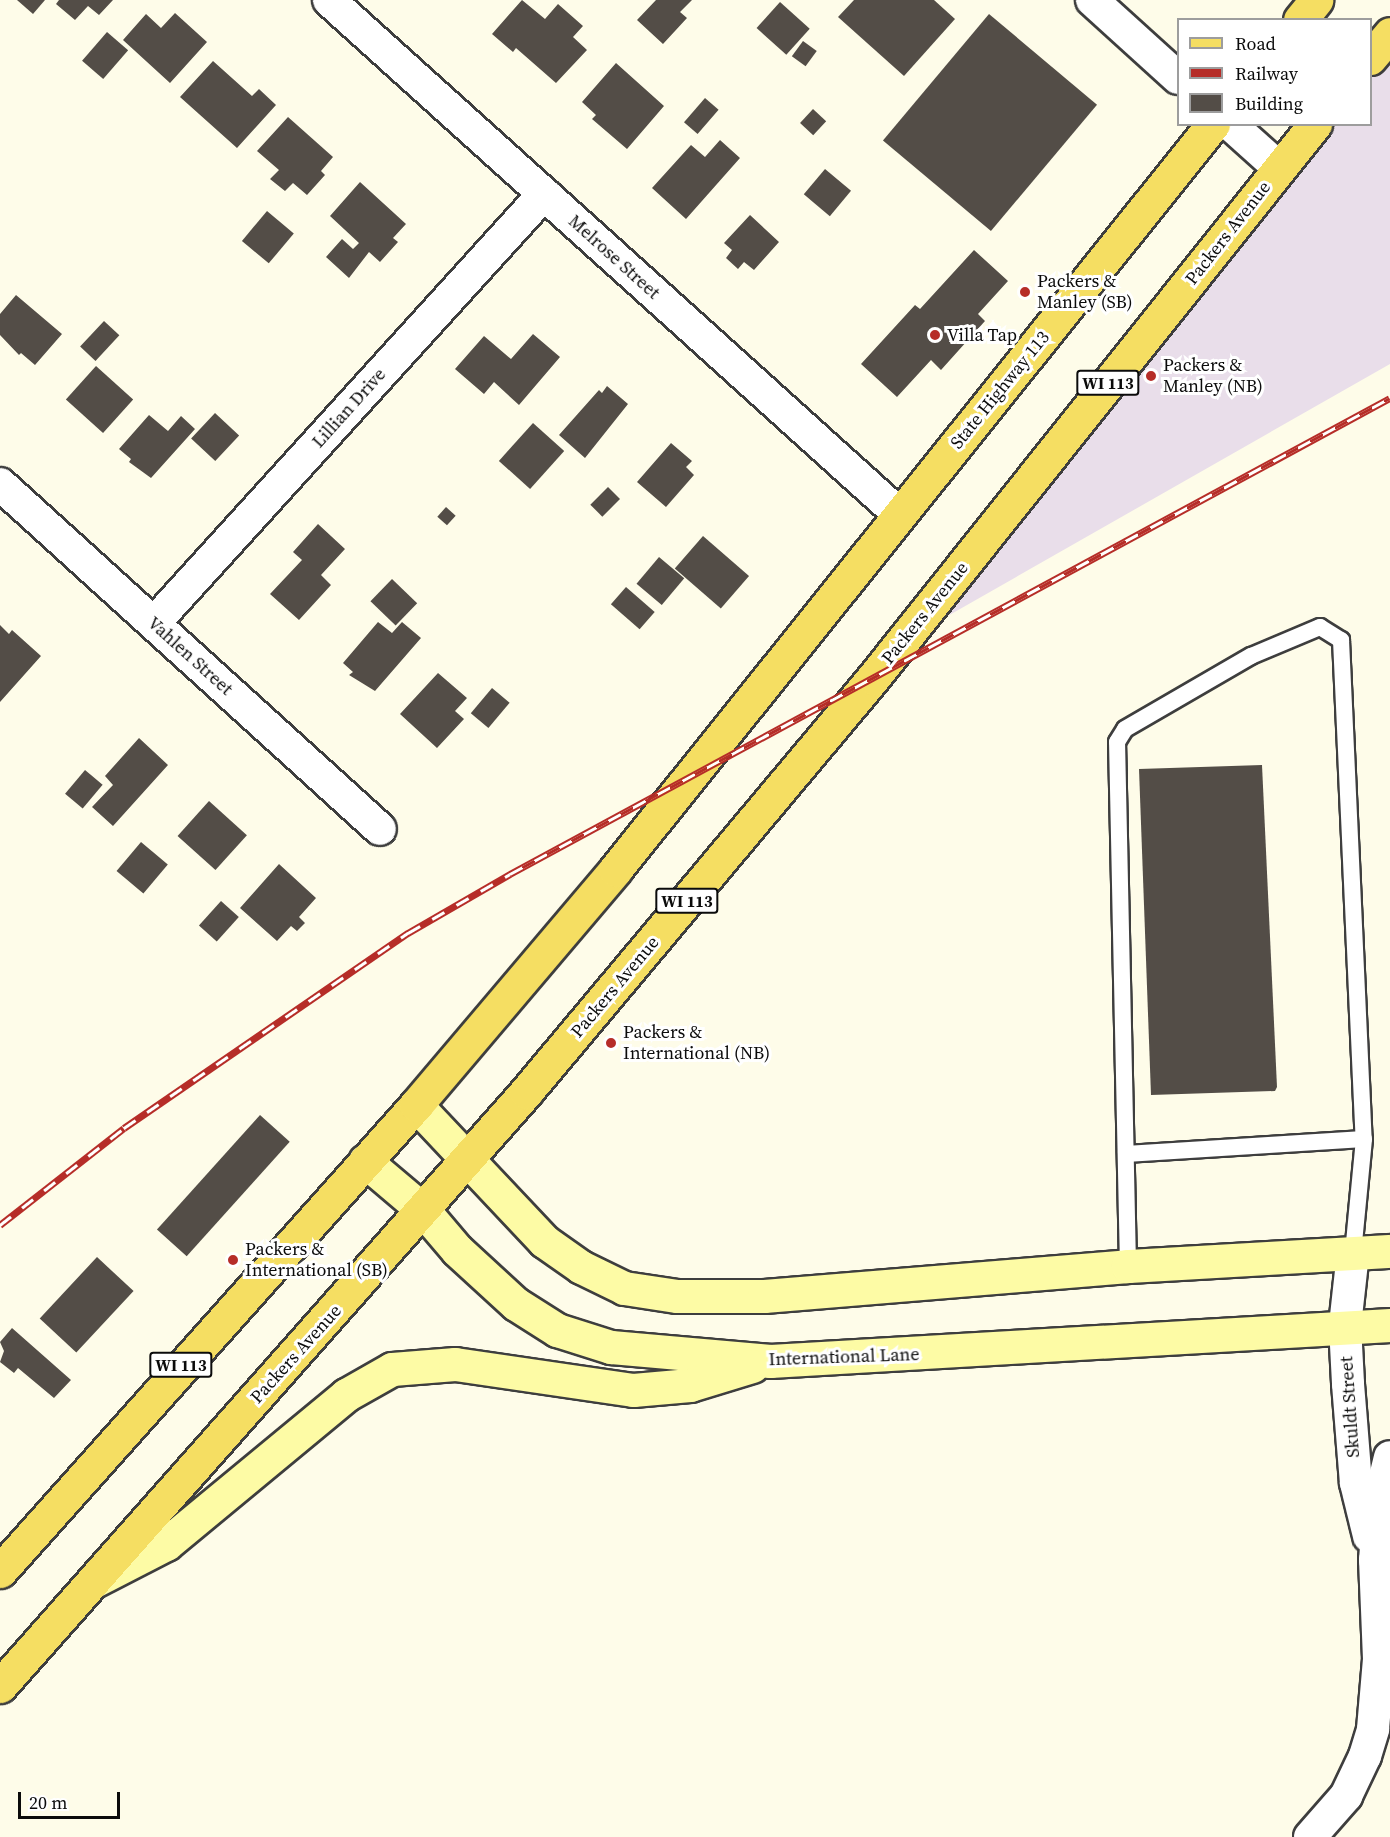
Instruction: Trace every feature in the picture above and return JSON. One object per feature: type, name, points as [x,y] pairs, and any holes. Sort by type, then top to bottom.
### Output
[{"type":"main road","points":[[1302,18],[1316,0]]},
{"type":"main road","points":[[1372,57],[1390,34]]},
{"type":"main road","name":"State Highway 113","points":[[900,515],[1211,126]]},
{"type":"main road","name":"Packers Avenue","points":[[0,1686],[423,1210],[853,703],[1313,126]]},
{"type":"main road","name":"WI 113","points":[[0,1571],[416,1105],[615,870],[730,721],[900,515]]},
{"type":"main road","points":[[416,1105],[468,1157],[543,1241],[581,1267],[624,1288],[676,1296],[764,1296],[1128,1266],[1390,1251]]},
{"type":"main road","name":"International Lane","points":[[365,1161],[423,1210],[478,1271],[516,1304],[557,1330],[611,1347],[770,1361],[1390,1325]]},
{"type":"main road","points":[[93,1581],[166,1545],[346,1395],[392,1369],[455,1364],[633,1390],[690,1385],[770,1361]]},
{"type":"street","name":"Melrose Street","points":[[329,0],[900,515]]},
{"type":"street","points":[[1092,0],[1177,76]]},
{"type":"street","points":[[1232,126],[1279,168]]},
{"type":"street","name":"Lillian Drive","points":[[154,623],[544,194]]},
{"type":"street","name":"Vahlen Street","points":[[0,484],[380,829]]},
{"type":"street","name":"Skuldt Street","points":[[1353,1253],[1345,1326],[1356,1482],[1375,1560]]},
{"type":"street","name":"Skuldt Street","points":[[1310,1837],[1346,1796],[1365,1756],[1373,1729],[1379,1659],[1375,1560],[1380,1498],[1390,1457]]},
{"type":"lane","points":[[1128,1266],[1117,742],[1125,729],[1251,656],[1320,627],[1341,640],[1364,1139],[1353,1253]]},
{"type":"lane","points":[[1126,1154],[1364,1139]]},
{"type":"shaded area","points":[[1390,34],[1390,364],[902,642],[1314,126],[1372,126],[1372,57]]},
{"type":"building","points":[[17,0],[45,0],[33,14]]},
{"type":"building","points":[[59,0],[113,0],[99,15],[88,6],[75,20],[56,4]]},
{"type":"building","points":[[522,0],[545,19],[558,4],[583,26],[573,37],[587,50],[556,83],[516,48],[513,52],[492,34]]},
{"type":"building","points":[[656,0],[692,0],[680,12],[687,18],[663,44],[637,20]]},
{"type":"building","points":[[854,0],[934,0],[955,19],[904,76],[838,17]]},
{"type":"building","points":[[780,2],[810,29],[786,55],[757,28]]},
{"type":"building","points":[[175,13],[207,42],[170,83],[123,40],[146,14],[161,28]]},
{"type":"building","points":[[989,14],[1097,105],[991,231],[883,140]]},
{"type":"building","points":[[107,32],[128,50],[103,79],[82,61]]},
{"type":"building","points":[[803,41],[817,51],[806,66],[792,56]]},
{"type":"building","points":[[213,61],[252,96],[259,89],[276,105],[237,148],[180,97]]},
{"type":"building","points":[[616,63],[664,106],[627,149],[592,119],[596,115],[582,102]]},
{"type":"building","points":[[705,98],[719,110],[698,134],[684,122]]},
{"type":"building","points":[[813,109],[826,121],[813,135],[800,123]]},
{"type":"building","points":[[288,117],[333,157],[321,171],[325,175],[307,195],[293,183],[285,191],[270,179],[279,170],[257,151]]},
{"type":"building","points":[[720,140],[740,158],[686,219],[652,188],[691,145],[705,157]]},
{"type":"building","points":[[825,169],[851,191],[830,216],[804,194]]},
{"type":"building","points":[[360,182],[406,224],[393,238],[398,242],[380,262],[369,252],[349,278],[326,257],[342,239],[353,249],[359,243],[330,216]]},
{"type":"building","points":[[267,211],[294,233],[269,263],[242,241]]},
{"type":"building","points":[[750,215],[779,242],[754,270],[744,262],[738,269],[726,258],[732,250],[724,243]]},
{"type":"building","points":[[974,250],[1008,281],[978,314],[985,321],[941,370],[931,360],[897,397],[861,364],[915,305],[920,309]]},
{"type":"building","points":[[16,295],[62,334],[35,365],[21,353],[19,355],[0,335],[0,314]]},
{"type":"building","points":[[104,321],[119,335],[95,361],[80,347]]},
{"type":"building","points":[[533,334],[560,357],[519,405],[494,382],[484,394],[455,369],[484,336],[511,359]]},
{"type":"building","points":[[96,366],[133,399],[103,433],[66,399]]},
{"type":"building","points":[[607,386],[628,404],[585,458],[559,435],[599,390],[602,393]]},
{"type":"building","points":[[215,413],[239,436],[215,461],[191,439]]},
{"type":"building","points":[[149,415],[168,431],[181,416],[195,429],[151,478],[129,462],[131,459],[119,449]]},
{"type":"building","points":[[533,423],[564,451],[530,489],[499,461]]},
{"type":"building","points":[[671,443],[692,461],[686,467],[694,475],[666,507],[637,482]]},
{"type":"building","points":[[608,487],[620,499],[602,517],[590,505]]},
{"type":"building","points":[[446,507],[456,516],[447,525],[437,517]]},
{"type":"building","points":[[318,524],[345,549],[321,575],[331,585],[299,620],[270,594],[302,560],[293,552]]},
{"type":"building","points":[[703,536],[749,576],[721,608],[675,568]]},
{"type":"building","points":[[659,557],[684,578],[662,605],[637,584]]},
{"type":"building","points":[[392,579],[417,603],[396,626],[370,601]]},
{"type":"building","points":[[626,587],[655,612],[640,629],[611,604]]},
{"type":"building","points":[[378,622],[392,633],[402,622],[421,638],[375,691],[349,675],[353,672],[343,663]]},
{"type":"building","points":[[0,625],[9,634],[12,630],[41,656],[0,702]]},
{"type":"building","points":[[438,673],[467,698],[455,711],[464,719],[437,748],[400,714]]},
{"type":"building","points":[[492,688],[510,703],[488,728],[471,713]]},
{"type":"building","points":[[139,738],[168,765],[113,826],[92,807],[113,785],[105,776]]},
{"type":"building","points":[[1262,765],[1277,1087],[1275,1091],[1151,1095],[1139,769]]},
{"type":"building","points":[[85,770],[103,785],[83,809],[65,794]]},
{"type":"building","points":[[209,801],[247,835],[215,870],[178,836]]},
{"type":"building","points":[[141,842],[168,864],[143,894],[117,871]]},
{"type":"building","points":[[279,864],[316,898],[299,917],[305,923],[297,931],[291,926],[277,941],[240,908]]},
{"type":"building","points":[[221,901],[239,917],[217,942],[199,926]]},
{"type":"building","points":[[260,1115],[290,1142],[187,1256],[157,1229]]},
{"type":"building","points":[[97,1257],[134,1291],[76,1353],[40,1318]]},
{"type":"building","points":[[12,1328],[71,1380],[54,1398],[18,1368],[14,1373],[0,1362],[4,1351],[0,1342]]},
{"type":"railway","points":[[0,1225],[124,1128],[408,933],[510,874],[1390,398]]},
{"type":"place","name":"Packers & Manley (SB)","points":[[1025,292]]},
{"type":"place","name":"Villa Tap","points":[[935,335]]},
{"type":"place","name":"Packers & Manley (NB)","points":[[1151,376]]},
{"type":"place","name":"Packers & International (NB)","points":[[611,1043]]},
{"type":"place","name":"Packers & International (SB)","points":[[233,1260]]}]
